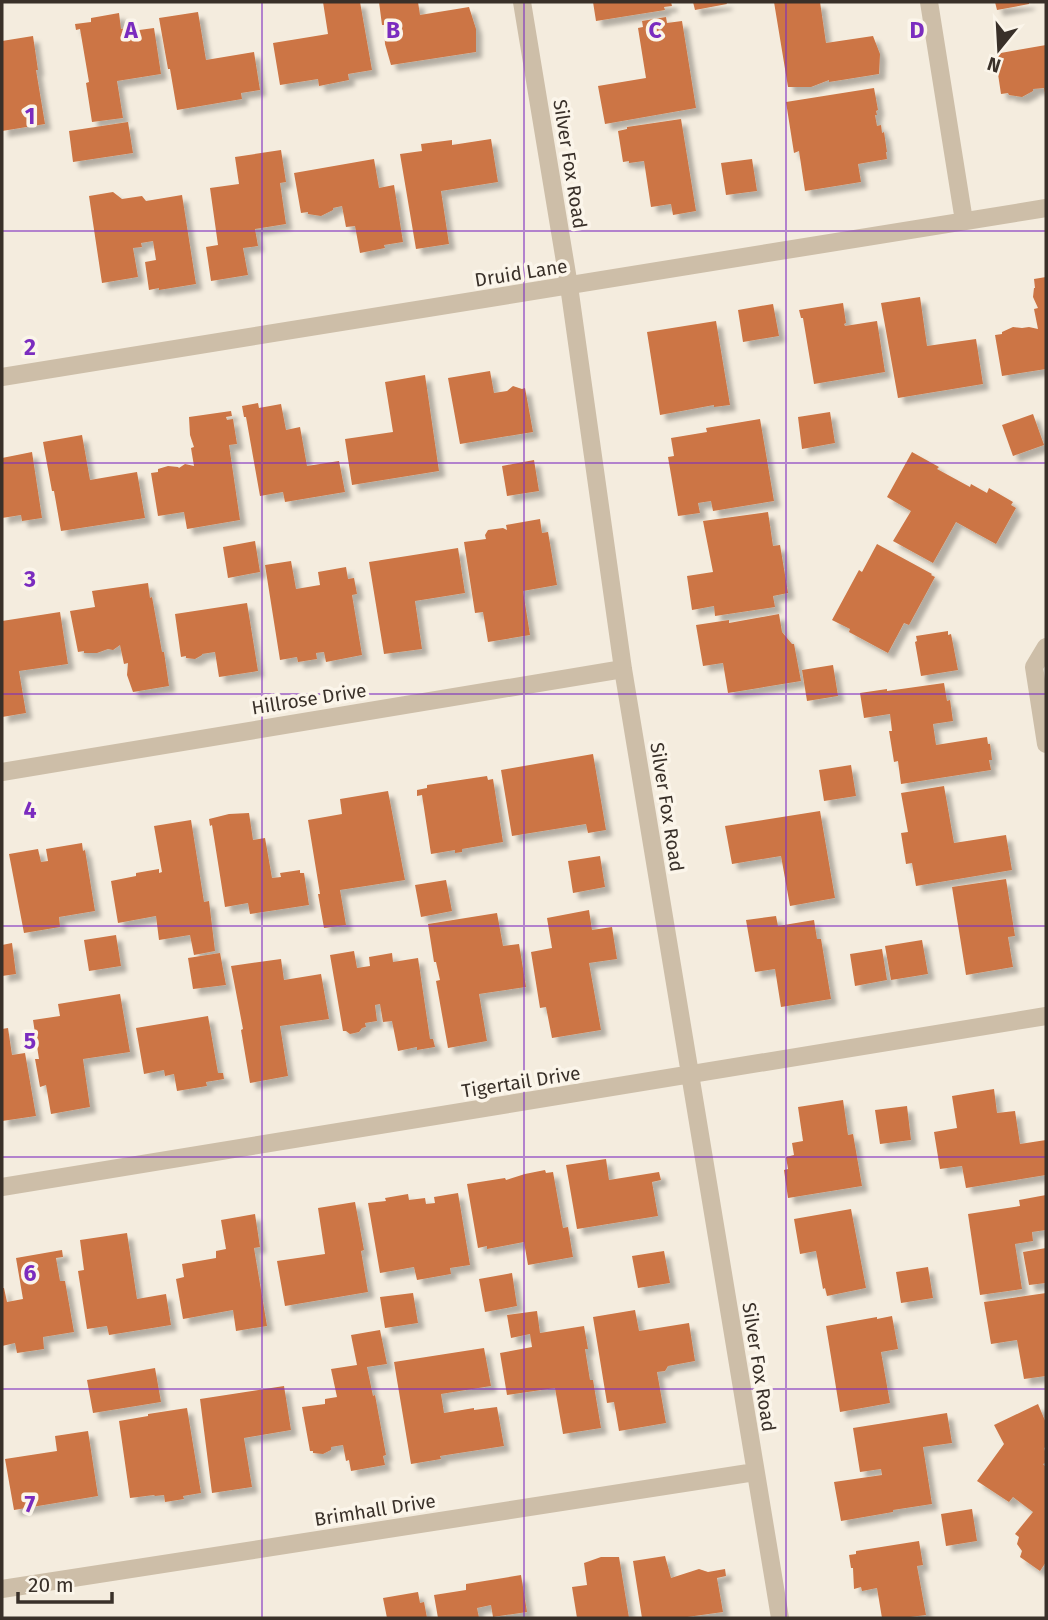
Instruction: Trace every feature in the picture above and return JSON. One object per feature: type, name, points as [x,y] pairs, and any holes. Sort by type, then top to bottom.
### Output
[{"type":"street","name":"Silver Fox Road","points":[[522,2],[569,286],[623,669],[780,1618]]},
{"type":"street","points":[[929,2],[964,221]]},
{"type":"street","name":"Druid Lane","points":[[2,377],[1046,208]]},
{"type":"street","points":[[1046,647],[1034,667],[1046,744]]},
{"type":"street","name":"Hillrose Drive","points":[[2,772],[623,669]]},
{"type":"street","name":"Tigertail Drive","points":[[2,1187],[1046,1016]]},
{"type":"street","name":"Brimhall Drive","points":[[2,1589],[755,1472]]},
{"type":"building","points":[[323,2],[360,2],[372,70],[348,74],[349,80],[319,86],[318,79],[280,85],[273,43],[328,34]]},
{"type":"building","points":[[379,2],[418,2],[420,15],[469,7],[476,29],[476,52],[391,65]]},
{"type":"building","points":[[593,2],[671,2],[672,6],[664,7],[665,10],[596,21]]},
{"type":"building","points":[[693,2],[726,2],[727,4],[695,10]]},
{"type":"building","points":[[774,2],[820,2],[826,43],[873,36],[880,54],[879,74],[829,80],[811,87],[788,87]]},
{"type":"building","points":[[995,2],[1029,2],[1029,4],[997,10]]},
{"type":"building","points":[[198,12],[206,60],[254,52],[260,90],[241,93],[242,99],[177,110],[159,18]]},
{"type":"building","points":[[119,13],[121,29],[131,27],[132,31],[154,28],[161,74],[117,81],[123,118],[92,122],[86,83],[89,82],[80,29],[76,30],[75,24]]},
{"type":"building","points":[[666,17],[667,23],[682,21],[696,108],[605,124],[598,86],[646,78],[638,28],[643,27],[642,21]]},
{"type":"building","points":[[33,36],[45,124],[2,131],[2,41]]},
{"type":"building","points":[[1046,45],[1046,93],[1044,88],[1033,89],[1022,97],[1001,94],[995,54]]},
{"type":"building","points":[[874,88],[878,110],[875,115],[877,126],[881,125],[882,133],[884,132],[887,159],[858,164],[861,182],[805,191],[799,151],[794,153],[786,102]]},
{"type":"building","points":[[681,119],[696,211],[673,215],[671,204],[651,207],[644,161],[623,162],[618,131],[627,127]]},
{"type":"building","points":[[128,122],[133,153],[73,162],[69,131]]},
{"type":"building","points":[[491,139],[498,182],[441,191],[449,244],[416,249],[400,154],[422,151],[421,144],[452,140],[452,145]]},
{"type":"building","points":[[281,150],[286,182],[280,183],[286,224],[255,229],[258,246],[243,248],[248,275],[211,281],[206,247],[218,245],[210,188],[239,184],[235,157]]},
{"type":"building","points":[[374,159],[379,188],[394,185],[403,242],[360,253],[355,226],[346,227],[342,206],[321,216],[301,213],[294,173]]},
{"type":"building","points":[[752,159],[757,191],[726,195],[721,163]]},
{"type":"building","points":[[113,192],[122,199],[142,196],[146,201],[182,195],[196,284],[149,290],[145,262],[156,260],[153,241],[133,248],[138,277],[102,283],[89,196]]},
{"type":"building","points":[[1046,277],[1046,369],[1002,376],[995,335],[1013,327],[1038,329],[1034,309],[1038,308],[1033,297],[1034,279]]},
{"type":"building","points":[[920,297],[927,346],[976,339],[983,384],[898,398],[881,303]]},
{"type":"building","points":[[843,303],[845,326],[877,321],[885,372],[814,384],[803,318],[799,310]]},
{"type":"building","points":[[773,304],[779,336],[743,342],[738,310]]},
{"type":"building","points":[[716,321],[730,405],[714,405],[660,415],[647,332]]},
{"type":"building","points":[[490,371],[494,393],[507,391],[513,386],[525,388],[533,432],[460,444],[448,378]]},
{"type":"building","points":[[425,375],[439,471],[352,485],[345,439],[393,432],[385,382]]},
{"type":"building","points":[[258,403],[259,408],[281,404],[286,430],[300,427],[307,466],[339,461],[345,492],[285,502],[283,492],[260,496],[242,406]]},
{"type":"building","points":[[231,411],[232,416],[226,417],[227,420],[233,419],[237,444],[229,445],[240,520],[187,529],[184,512],[158,516],[151,473],[168,466],[194,466],[189,417]]},
{"type":"building","points":[[830,412],[835,443],[802,449],[798,417]]},
{"type":"building","points":[[1033,414],[1044,445],[1013,456],[1002,425]]},
{"type":"building","points":[[760,419],[774,501],[713,511],[711,501],[698,503],[700,513],[678,516],[668,457],[674,456],[671,438],[707,432],[706,428]]},
{"type":"building","points":[[82,435],[90,480],[137,472],[145,518],[61,531],[43,442]]},
{"type":"building","points":[[32,452],[42,518],[22,521],[21,515],[2,518],[2,458]]},
{"type":"building","points":[[912,452],[970,487],[971,484],[987,493],[989,488],[1013,502],[1011,505],[1016,508],[996,544],[956,522],[933,563],[893,541],[911,511],[887,497]]},
{"type":"building","points":[[534,460],[539,491],[507,496],[502,466]]},
{"type":"building","points":[[768,512],[773,546],[780,545],[788,593],[773,596],[775,607],[715,616],[714,606],[692,610],[687,576],[713,572],[703,521]]},
{"type":"building","points":[[540,519],[542,533],[548,532],[557,585],[523,591],[530,635],[488,642],[483,612],[475,613],[464,542],[486,539],[488,530],[507,530],[506,525]]},
{"type":"building","points":[[255,541],[260,572],[228,578],[223,547]]},
{"type":"building","points":[[877,544],[935,577],[909,625],[904,623],[888,653],[832,620],[859,570],[862,572]]},
{"type":"building","points":[[458,548],[465,593],[415,601],[422,649],[384,654],[369,562]]},
{"type":"building","points":[[291,561],[296,589],[320,585],[318,572],[346,567],[348,579],[354,578],[357,594],[352,595],[362,655],[326,662],[324,652],[316,653],[317,659],[298,662],[297,657],[280,660],[265,565]]},
{"type":"building","points":[[148,583],[169,686],[133,692],[127,675],[128,663],[124,664],[120,645],[113,650],[97,653],[78,652],[70,611],[95,607],[92,591]]},
{"type":"building","points":[[247,603],[258,671],[219,677],[215,652],[202,654],[195,659],[181,657],[175,614]]},
{"type":"building","points":[[60,612],[68,664],[19,671],[26,713],[2,717],[2,621]]},
{"type":"building","points":[[779,614],[782,632],[794,644],[801,681],[728,693],[723,663],[703,666],[696,625],[729,620],[729,623]]},
{"type":"building","points":[[948,631],[948,635],[951,634],[958,670],[921,676],[916,636]]},
{"type":"building","points":[[833,665],[838,696],[807,701],[802,670]]},
{"type":"building","points":[[944,683],[953,721],[933,724],[936,745],[987,737],[992,760],[989,760],[991,770],[901,784],[898,761],[894,762],[889,731],[892,731],[890,714],[864,718],[860,693]]},
{"type":"building","points":[[593,754],[606,830],[588,833],[586,824],[512,836],[501,770]]},
{"type":"building","points":[[851,765],[856,796],[824,801],[819,770]]},
{"type":"building","points":[[487,776],[488,780],[493,779],[503,842],[462,849],[462,852],[455,853],[455,850],[431,854],[422,795],[417,796],[417,790],[427,788],[427,785]]},
{"type":"building","points":[[944,786],[954,843],[1006,835],[1012,870],[916,886],[912,863],[906,864],[901,833],[908,832],[901,793]]},
{"type":"building","points":[[388,791],[405,880],[340,890],[346,925],[324,928],[308,820],[342,814],[340,799]]},
{"type":"building","points":[[820,811],[835,898],[790,906],[781,856],[732,864],[725,826]]},
{"type":"building","points":[[249,813],[253,840],[265,838],[272,878],[281,877],[280,873],[300,870],[300,873],[304,873],[309,905],[250,914],[248,903],[225,907],[209,819]]},
{"type":"building","points":[[191,820],[204,902],[209,901],[215,951],[194,955],[190,935],[159,940],[156,916],[118,923],[111,881],[136,876],[136,873],[159,869],[159,873],[162,872],[154,826]]},
{"type":"building","points":[[82,843],[95,911],[59,917],[60,927],[24,933],[9,854],[38,849],[41,862],[48,861],[46,849]]},
{"type":"building","points":[[600,856],[605,887],[573,893],[568,861]]},
{"type":"building","points":[[1006,879],[1015,936],[1008,937],[1013,967],[966,975],[952,887]]},
{"type":"building","points":[[446,880],[452,911],[421,917],[415,885]]},
{"type":"building","points":[[589,910],[592,930],[612,927],[617,959],[589,963],[601,1030],[552,1038],[546,1007],[540,1008],[531,952],[552,948],[547,918]]},
{"type":"building","points":[[497,913],[503,946],[519,944],[526,987],[479,994],[487,1041],[448,1048],[436,981],[440,980],[428,924]]},
{"type":"building","points":[[776,916],[778,926],[814,920],[817,939],[821,939],[831,999],[781,1007],[775,969],[755,972],[746,920]]},
{"type":"building","points":[[116,935],[121,966],[89,971],[84,940]]},
{"type":"building","points":[[922,940],[928,974],[891,980],[885,946]]},
{"type":"building","points":[[12,943],[16,974],[2,976],[2,945]]},
{"type":"building","points":[[882,949],[887,980],[855,986],[850,954]]},
{"type":"building","points":[[354,951],[357,968],[370,966],[369,957],[392,953],[393,962],[418,958],[430,1039],[433,1039],[435,1047],[398,1051],[392,1021],[383,1022],[380,1004],[375,1005],[377,1021],[365,1023],[366,1027],[359,1032],[350,1034],[343,1031],[330,955]]},
{"type":"building","points":[[220,953],[226,985],[193,989],[188,958]]},
{"type":"building","points":[[281,959],[284,980],[321,974],[329,1019],[280,1026],[288,1076],[250,1083],[231,966]]},
{"type":"building","points":[[120,994],[130,1052],[83,1059],[90,1107],[51,1114],[46,1085],[40,1087],[33,1020],[60,1016],[58,1004]]},
{"type":"building","points":[[208,1016],[218,1073],[223,1073],[224,1079],[206,1082],[207,1086],[177,1091],[174,1074],[165,1076],[164,1070],[144,1074],[136,1028]]},
{"type":"building","points":[[8,1028],[12,1055],[25,1053],[36,1116],[2,1121],[2,1029]]},
{"type":"building","points":[[994,1089],[997,1113],[1015,1111],[1020,1144],[1046,1140],[1046,1175],[966,1188],[962,1166],[940,1169],[934,1132],[957,1128],[952,1096]]},
{"type":"building","points":[[843,1100],[848,1135],[853,1134],[862,1186],[788,1198],[784,1170],[788,1169],[786,1157],[794,1155],[792,1143],[803,1141],[798,1107]]},
{"type":"building","points":[[907,1106],[911,1140],[880,1144],[875,1110]]},
{"type":"building","points":[[606,1159],[609,1180],[659,1172],[661,1180],[652,1182],[658,1216],[577,1229],[566,1165]]},
{"type":"building","points":[[545,1170],[546,1173],[553,1172],[563,1228],[568,1227],[573,1257],[528,1265],[524,1242],[487,1249],[487,1246],[478,1248],[467,1184],[506,1180]]},
{"type":"building","points":[[458,1193],[470,1265],[450,1268],[451,1274],[417,1280],[414,1267],[380,1273],[368,1203],[408,1194],[409,1200],[425,1198],[426,1204],[435,1203],[434,1197]]},
{"type":"building","points":[[1046,1195],[1046,1230],[1032,1232],[1033,1241],[1015,1244],[1022,1289],[980,1295],[968,1214],[1020,1206],[1019,1200]]},
{"type":"building","points":[[355,1202],[368,1292],[285,1306],[277,1261],[325,1254],[318,1208]]},
{"type":"building","points":[[851,1209],[866,1288],[827,1296],[825,1288],[823,1289],[816,1251],[800,1254],[794,1219]]},
{"type":"building","points":[[255,1214],[260,1247],[254,1248],[267,1326],[236,1331],[233,1310],[183,1319],[176,1279],[184,1277],[182,1264],[216,1258],[216,1251],[226,1249],[221,1220]]},
{"type":"building","points":[[127,1233],[137,1299],[166,1294],[171,1325],[109,1335],[107,1326],[87,1329],[78,1271],[84,1270],[80,1240]]},
{"type":"building","points":[[1046,1248],[1046,1283],[1029,1285],[1023,1252]]},
{"type":"building","points":[[62,1250],[63,1257],[56,1258],[60,1281],[65,1281],[74,1332],[43,1337],[44,1349],[17,1353],[15,1343],[2,1346],[2,1288],[7,1302],[23,1299],[16,1258]]},
{"type":"building","points":[[664,1251],[670,1283],[638,1288],[632,1256]]},
{"type":"building","points":[[928,1267],[933,1298],[901,1303],[896,1272]]},
{"type":"building","points":[[512,1273],[517,1306],[485,1312],[479,1279]]},
{"type":"building","points":[[413,1293],[418,1323],[385,1328],[380,1297]]},
{"type":"building","points":[[1046,1293],[1046,1376],[1024,1379],[1017,1340],[991,1344],[984,1302]]},
{"type":"building","points":[[635,1310],[639,1331],[689,1323],[695,1361],[668,1366],[665,1371],[657,1372],[666,1423],[619,1431],[614,1402],[607,1403],[593,1317]]},
{"type":"building","points":[[537,1311],[540,1333],[584,1326],[590,1380],[593,1380],[601,1428],[563,1434],[555,1388],[507,1395],[500,1353],[532,1347],[530,1334],[511,1338],[507,1315]]},
{"type":"building","points":[[892,1316],[898,1349],[881,1352],[890,1403],[840,1412],[826,1326]]},
{"type":"building","points":[[380,1330],[387,1364],[367,1367],[373,1396],[375,1395],[386,1455],[383,1456],[385,1465],[351,1471],[343,1445],[331,1447],[331,1450],[323,1454],[310,1451],[302,1407],[325,1404],[325,1399],[337,1397],[331,1369],[357,1365],[351,1335]]},
{"type":"building","points":[[484,1348],[491,1386],[441,1394],[444,1413],[497,1407],[504,1446],[440,1456],[441,1459],[411,1464],[394,1362]]},
{"type":"building","points":[[155,1368],[161,1402],[93,1413],[87,1380]]},
{"type":"building","points":[[284,1386],[291,1430],[244,1438],[252,1487],[212,1493],[200,1399]]},
{"type":"building","points":[[1038,1404],[1046,1423],[1046,1463],[1043,1464],[1046,1467],[1046,1562],[1040,1571],[1020,1557],[1022,1551],[1017,1544],[1019,1537],[1015,1534],[1033,1512],[1013,1497],[1009,1502],[977,1481],[1004,1444],[994,1425]]},
{"type":"building","points":[[187,1408],[201,1493],[165,1502],[164,1495],[130,1498],[119,1421]]},
{"type":"building","points":[[947,1413],[952,1443],[923,1447],[932,1504],[841,1521],[834,1482],[882,1475],[881,1469],[860,1472],[853,1428]]},
{"type":"building","points":[[88,1431],[98,1496],[14,1510],[5,1459],[57,1451],[55,1436]]},
{"type":"building","points":[[972,1509],[977,1541],[946,1546],[941,1514]]},
{"type":"building","points":[[919,1541],[923,1565],[917,1566],[926,1615],[882,1618],[877,1588],[862,1591],[861,1587],[854,1589],[849,1555],[856,1554],[856,1551]]},
{"type":"building","points":[[665,1556],[671,1578],[699,1569],[708,1572],[725,1569],[726,1576],[717,1578],[723,1612],[680,1618],[642,1618],[633,1561]]},
{"type":"building","points":[[601,1557],[619,1557],[629,1618],[577,1618],[572,1587],[587,1585],[584,1563]]},
{"type":"building","points":[[521,1575],[527,1612],[493,1617],[491,1605],[477,1608],[479,1618],[438,1618],[434,1595],[466,1590],[466,1584]]},
{"type":"building","points":[[418,1592],[420,1603],[424,1602],[427,1618],[387,1618],[383,1598]]}]
